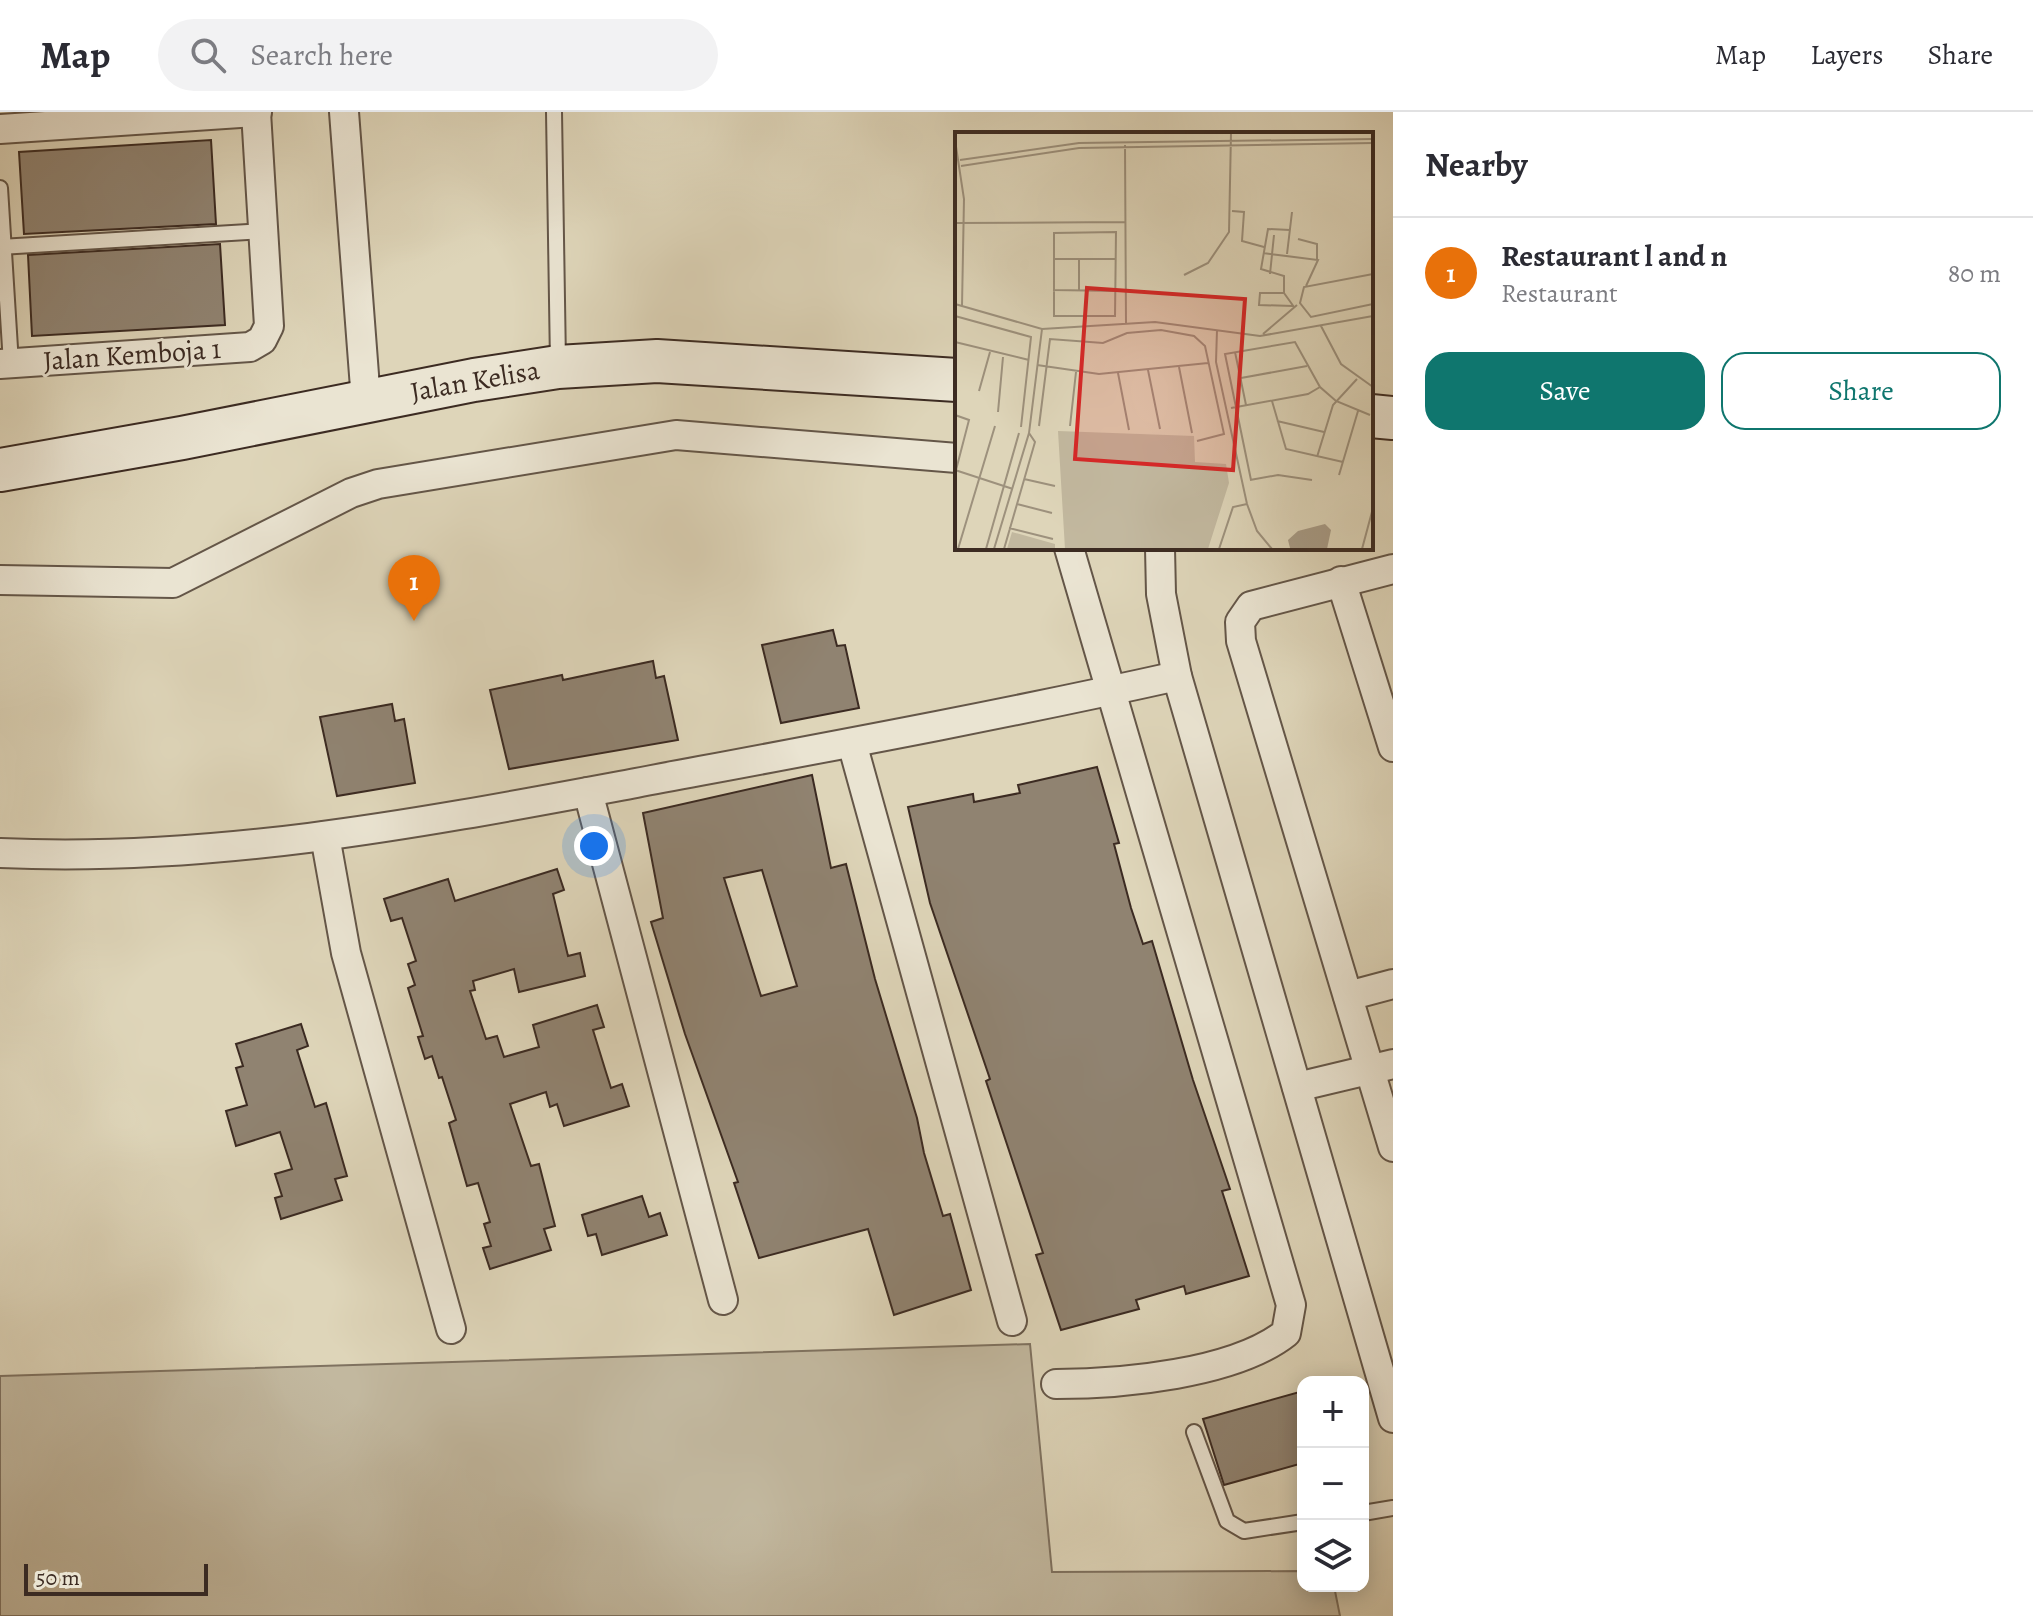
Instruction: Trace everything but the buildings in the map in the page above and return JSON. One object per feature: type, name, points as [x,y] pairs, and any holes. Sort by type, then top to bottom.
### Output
[{"type":"main road","name":"Jalan Kelisa","points":[[0,470],[558,367],[657,361],[955,380]]},
{"type":"main road","points":[[1373,416],[1393,418]]},
{"type":"street","points":[[0,129],[256,112],[265,231]]},
{"type":"street","points":[[344,112],[366,401]]},
{"type":"street","name":"Jalan Kemboja 1","points":[[6,364],[250,347],[262,340],[269,326],[265,231]]},
{"type":"street","points":[[0,580],[173,583],[351,493],[378,484],[633,439],[704,436],[955,458]]},
{"type":"street","points":[[1056,1384],[1113,1384],[1243,1356],[1270,1346],[1286,1333],[1291,1305],[1108,692],[1070,550]]},
{"type":"street","points":[[1160,550],[1161,594],[1177,676],[1393,1418]]},
{"type":"street","points":[[1393,569],[1251,606],[1240,622],[1241,641],[1348,996],[1382,1068],[1393,1147]]},
{"type":"street","points":[[1341,581],[1386,693],[1393,747]]},
{"type":"street","points":[[0,853],[153,854],[325,836],[852,743],[1177,676]]},
{"type":"street","points":[[852,743],[1012,1321]]},
{"type":"street","points":[[588,792],[723,1300]]},
{"type":"street","points":[[325,836],[346,953],[451,1329]]},
{"type":"street","points":[[1348,996],[1393,984]]},
{"type":"street","points":[[1297,1087],[1382,1068]]},
{"type":"lane","points":[[554,112],[558,367]]},
{"type":"lane","points":[[0,188],[6,364]]},
{"type":"lane","points":[[2,247],[265,231]]},
{"type":"lane","points":[[1194,1432],[1227,1521],[1244,1531],[1297,1523]]},
{"type":"lane","points":[[1369,1512],[1393,1508]]},
{"type":"shaded area","points":[[1030,1344],[1052,1572],[1297,1571],[1297,1592],[1335,1592],[1340,1616],[0,1616],[0,1376]]},
{"type":"place","name":"Restaurant l and n","points":[[414,621]]}]
